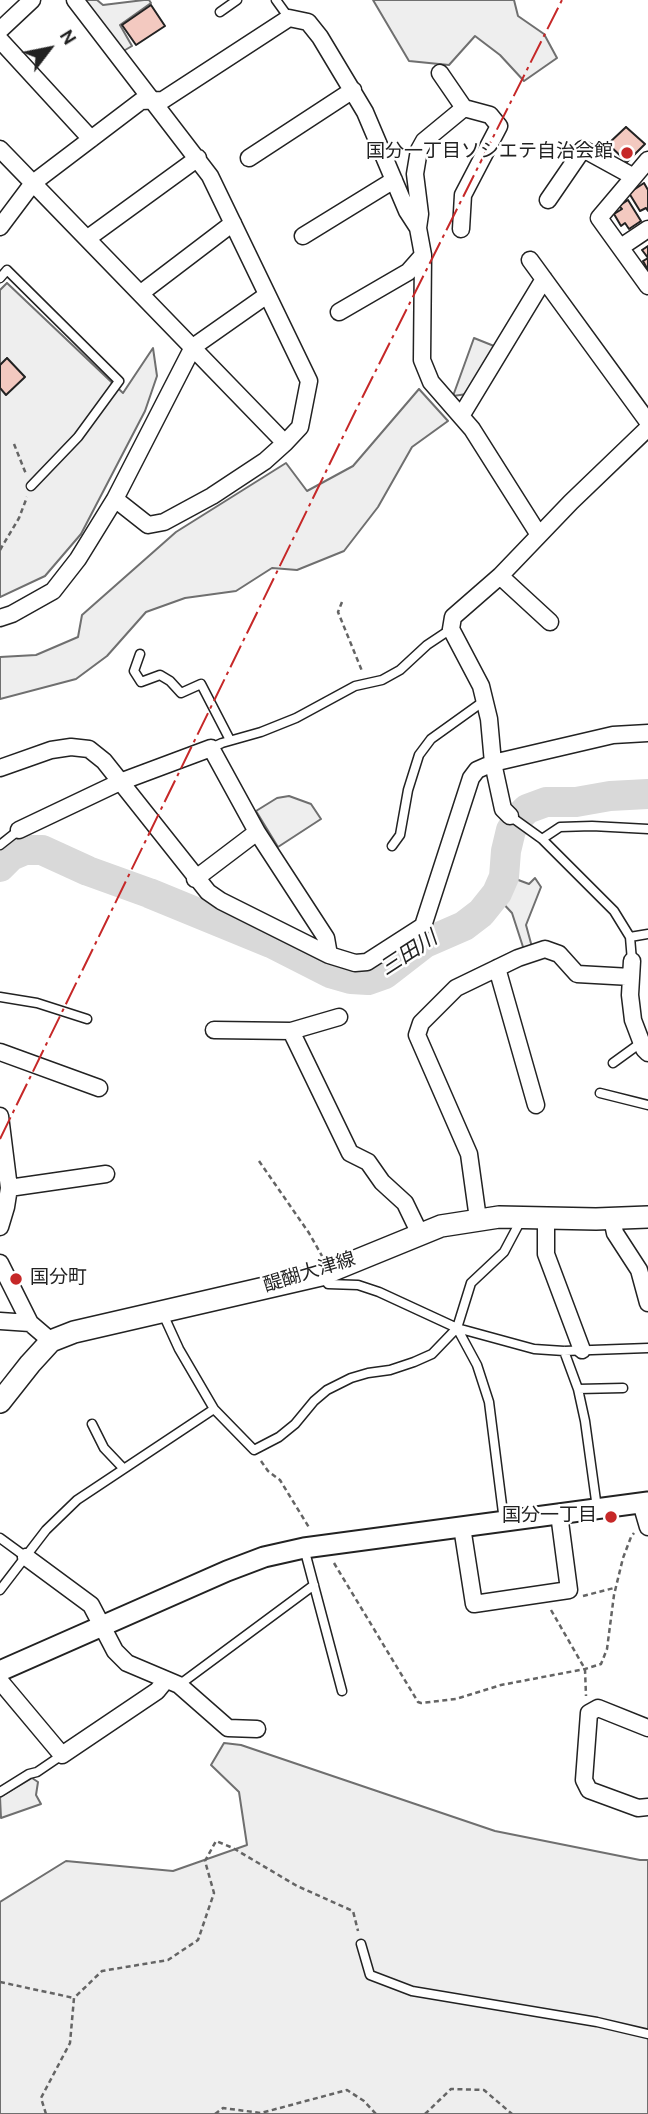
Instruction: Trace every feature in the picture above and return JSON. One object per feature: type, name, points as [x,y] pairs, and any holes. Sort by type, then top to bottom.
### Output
[{"type":"main road","name":"醍醐大津線","points":[[0,1402],[51,1341],[74,1332],[326,1273],[441,1226],[499,1217],[648,1217]]},
{"type":"street","points":[[0,30],[32,0]]},
{"type":"street","points":[[75,0],[211,176],[309,381],[300,428],[264,461],[212,496],[164,522],[148,525],[115,499]]},
{"type":"street","points":[[0,227],[33,183],[141,101],[163,100],[289,18],[308,22],[353,90],[407,211],[418,228]]},
{"type":"street","points":[[0,40],[91,139]]},
{"type":"street","points":[[440,73],[464,108],[490,116],[499,126],[463,195],[461,229]]},
{"type":"street","points":[[249,158],[353,90]]},
{"type":"street","points":[[464,108],[424,141],[419,150],[415,174],[420,214],[418,228],[423,255],[422,360],[431,382],[472,429],[539,535]]},
{"type":"street","points":[[0,149],[285,443]]},
{"type":"street","points":[[548,200],[583,149],[634,177]]},
{"type":"street","points":[[88,239],[198,159]]},
{"type":"street","points":[[648,160],[599,218],[648,286]]},
{"type":"street","points":[[303,236],[394,180]]},
{"type":"street","points":[[141,293],[233,223]]},
{"type":"street","points":[[621,247],[648,229]]},
{"type":"street","points":[[338,312],[408,272],[423,255]]},
{"type":"street","points":[[530,260],[648,422]]},
{"type":"street","points":[[461,416],[544,279]]},
{"type":"street","points":[[0,618],[53,591],[78,559],[115,499],[193,347],[267,295]]},
{"type":"street","points":[[515,820],[503,810],[493,763],[489,719],[481,686],[451,629],[453,617],[500,576],[648,428]]},
{"type":"street","points":[[500,576],[550,622]]},
{"type":"street","points":[[0,768],[51,750],[71,747],[89,749],[104,761],[208,892],[329,955],[355,963],[367,962],[423,926],[471,778],[477,770],[493,763],[613,735],[648,733]]},
{"type":"street","points":[[19,830],[120,782],[211,748],[257,832],[326,939],[329,955]]},
{"type":"street","points":[[195,879],[257,832]]},
{"type":"street","points":[[478,1219],[469,1154],[417,1035],[421,1023],[456,988],[545,949],[559,954],[577,974],[632,969],[630,995],[634,1020],[645,1047]]},
{"type":"street","points":[[497,968],[536,1105]]},
{"type":"street","points":[[214,1030],[291,1031],[339,1017]]},
{"type":"street","points":[[291,1031],[350,1153],[368,1163],[382,1182],[405,1203],[420,1234]]},
{"type":"street","points":[[0,1052],[99,1088]]},
{"type":"street","points":[[0,1116],[9,1188],[0,1227]]},
{"type":"street","points":[[9,1188],[106,1174]]},
{"type":"street","points":[[546,1218],[546,1254],[582,1350]]},
{"type":"street","points":[[612,1219],[615,1233],[639,1270],[648,1303]]},
{"type":"street","points":[[0,1263],[30,1323],[51,1341]]},
{"type":"street","points":[[0,1321],[30,1323]]},
{"type":"street","points":[[0,1671],[264,1557],[315,1546],[644,1503],[647,1525]]},
{"type":"street","points":[[463,1527],[474,1604],[569,1590],[559,1514]]},
{"type":"street","points":[[26,1557],[91,1605],[115,1651],[127,1663],[172,1683],[229,1728],[257,1729]]},
{"type":"street","points":[[0,1681],[62,1755],[172,1683]]},
{"type":"street","points":[[648,1728],[598,1708],[589,1713],[584,1780],[589,1790],[638,1808],[648,1807]]},
{"type":"lane","points":[[220,12],[237,0]]},
{"type":"lane","points":[[276,0],[289,18]]},
{"type":"lane","points":[[0,278],[7,270],[119,381],[78,436],[31,486]]},
{"type":"lane","points":[[211,748],[296,718],[355,686],[382,680],[400,670],[427,645],[451,629]]},
{"type":"lane","points":[[140,654],[134,671],[141,682],[160,675],[181,693],[201,684],[230,740]]},
{"type":"lane","points":[[392,846],[400,835],[408,790],[419,755],[431,739],[484,701]]},
{"type":"lane","points":[[515,820],[542,839],[614,911],[630,937],[632,969]]},
{"type":"lane","points":[[542,839],[560,827],[592,825],[648,829]]},
{"type":"lane","points":[[0,845],[19,830]]},
{"type":"lane","points":[[630,937],[648,934]]},
{"type":"lane","points":[[0,997],[37,1003],[87,1019]]},
{"type":"lane","points":[[613,1063],[645,1047]]},
{"type":"lane","points":[[600,1093],[648,1105]]},
{"type":"lane","points":[[162,1311],[179,1349],[214,1409],[254,1450],[279,1437],[295,1424],[327,1390],[359,1375],[390,1370],[432,1354],[457,1328],[471,1283],[504,1252],[522,1218]]},
{"type":"lane","points":[[326,1273],[328,1284],[358,1285],[457,1328],[534,1349],[564,1351],[648,1348]]},
{"type":"lane","points":[[457,1328],[477,1365],[489,1402],[504,1521]]},
{"type":"lane","points":[[564,1351],[578,1389],[585,1421],[597,1508]]},
{"type":"lane","points":[[578,1389],[623,1388]]},
{"type":"lane","points":[[0,1590],[46,1530],[77,1500],[214,1409]]},
{"type":"lane","points":[[92,1424],[104,1448],[123,1468]]},
{"type":"lane","points":[[0,1538],[26,1557]]},
{"type":"lane","points":[[315,1546],[314,1585],[342,1691]]},
{"type":"lane","points":[[172,1683],[314,1585]]},
{"type":"lane","points":[[0,1792],[62,1755]]},
{"type":"lane","points":[[361,1944],[370,1975],[412,1991],[597,2022],[648,2034]]},
{"type":"path","points":[[0,550],[19,519],[31,486],[15,444]]},
{"type":"path","points":[[342,602],[338,612],[367,684]]},
{"type":"path","points":[[259,1161],[309,1233],[326,1273]]},
{"type":"path","points":[[254,1450],[268,1471],[280,1480],[309,1527],[315,1546],[418,1702],[456,1699],[501,1685],[601,1664],[607,1649],[623,1558],[631,1537],[647,1525]]},
{"type":"path","points":[[569,1590],[576,1598],[616,1587]]},
{"type":"path","points":[[545,1594],[548,1605],[585,1669],[586,1697],[593,1711]]},
{"type":"path","points":[[46,2114],[41,2098],[70,2043],[74,1998],[102,1970],[168,1960],[198,1940],[214,1893],[205,1861],[216,1841],[233,1848],[297,1886],[353,1912],[361,1944]]},
{"type":"path","points":[[0,1982],[74,1998]]},
{"type":"path","points":[[425,2114],[451,2089],[484,2090],[512,2114]]},
{"type":"path","points":[[215,2114],[223,2108],[261,2113],[347,2090],[364,2101],[376,2114]]},
{"type":"shaded area","points":[[79,0],[97,0],[103,5],[144,0],[151,3],[120,25],[132,46],[120,53]]},
{"type":"shaded area","points":[[373,0],[514,0],[518,16],[544,34],[557,58],[524,81],[500,55],[475,36],[449,65],[409,61]]},
{"type":"shaded area","points":[[7,283],[123,393],[153,348],[157,376],[145,411],[81,534],[45,576],[0,597],[0,290]]},
{"type":"shaded area","points":[[474,338],[494,346],[467,394],[453,396]]},
{"type":"shaded area","points":[[419,389],[448,421],[412,447],[378,507],[344,551],[297,570],[272,568],[236,591],[185,598],[146,612],[107,656],[76,679],[0,699],[0,657],[36,655],[78,637],[82,615],[176,532],[286,463],[307,491],[353,466]]},
{"type":"shaded area","points":[[289,796],[311,804],[321,819],[278,847],[256,811],[277,798]]},
{"type":"shaded area","points":[[513,878],[529,884],[535,878],[541,887],[526,925],[532,947],[524,950],[512,913],[499,899]]},
{"type":"shaded area","points":[[224,1743],[241,1745],[495,1831],[648,1860],[648,2114],[0,2114],[0,1902],[66,1861],[173,1871],[247,1845],[239,1792],[211,1765]]},
{"type":"shaded area","points":[[32,1778],[38,1782],[36,1795],[41,1804],[1,1818],[0,1797]]},
{"type":"building","points":[[151,5],[165,26],[136,45],[122,25]]},
{"type":"building","name":"国分一丁目ソシエテ自治会館","points":[[626,127],[645,144],[627,162],[608,144]]},
{"type":"building","points":[[644,183],[648,190],[648,211],[646,208],[640,211],[629,193]]},
{"type":"building","points":[[628,200],[641,221],[629,229],[625,223],[621,226],[614,214],[622,209],[619,206]]},
{"type":"building","points":[[648,246],[648,258],[642,250]]},
{"type":"building","points":[[7,358],[25,377],[6,395],[0,388],[0,365]]},
{"type":"waterway","name":"三田川","points":[[0,867],[11,856],[25,850],[42,850],[88,871],[271,943],[330,973],[368,980],[385,974],[425,943],[464,926],[481,913],[497,893],[504,877],[511,830],[527,809],[546,802],[576,802],[610,796],[648,794]]},
{"type":"power","points":[[0,1139],[355,412],[562,0]]},
{"type":"place","name":"国分一丁目ソシエテ自治会館","points":[[627,153]]},
{"type":"place","name":"国分町","points":[[16,1279]]},
{"type":"place","name":"国分一丁目","points":[[611,1517]]}]
